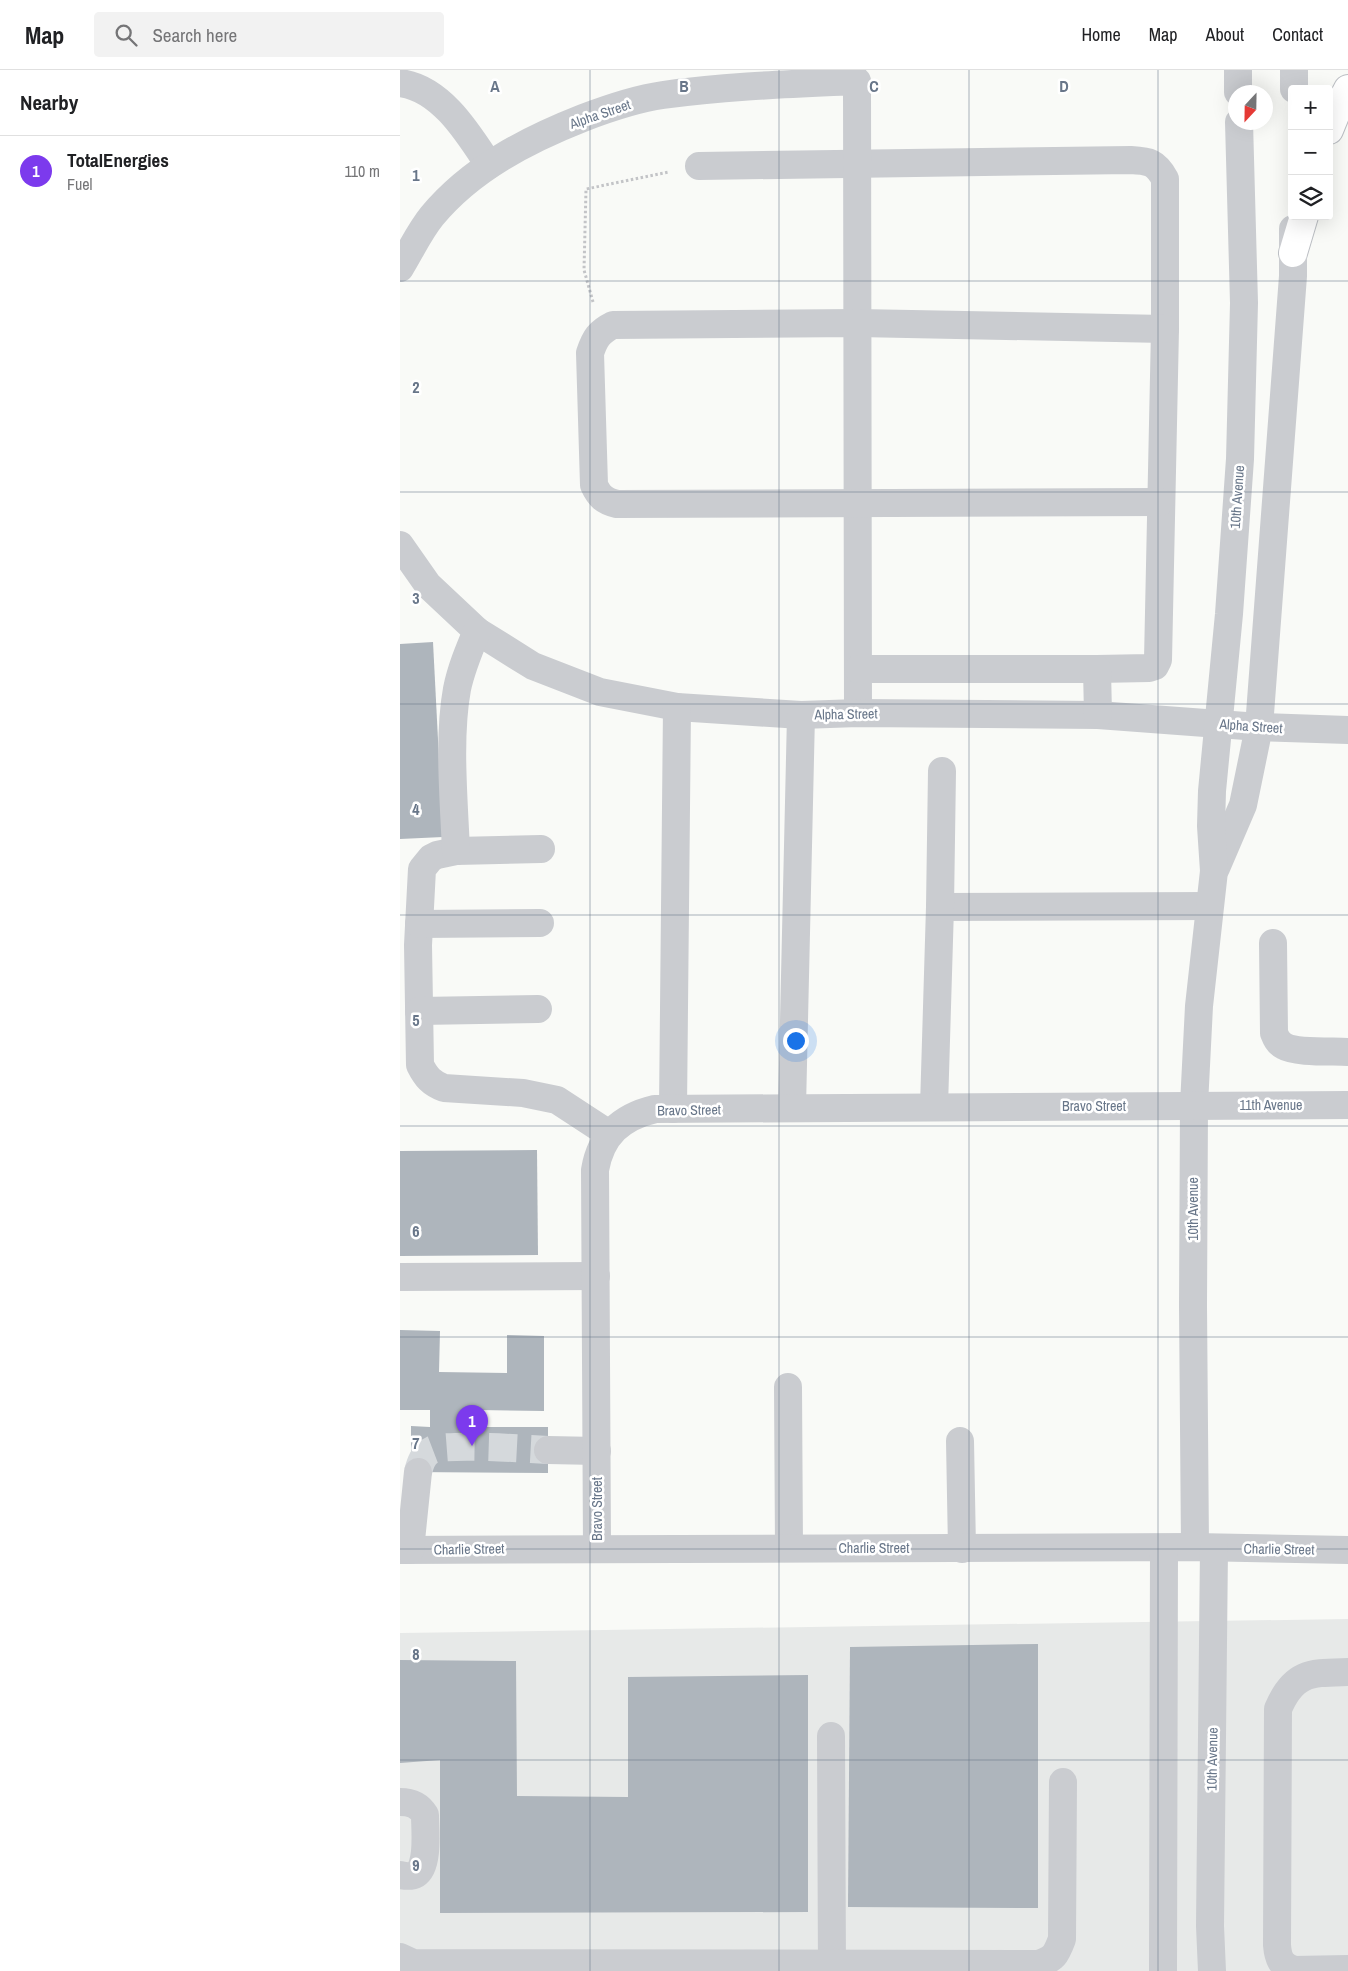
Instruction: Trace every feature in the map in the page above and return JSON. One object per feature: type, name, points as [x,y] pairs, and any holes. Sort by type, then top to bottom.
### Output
[{"type":"main road","points":[[1333,120],[1348,89]]},
{"type":"main road","points":[[1293,253],[1303,220]]},
{"type":"lane","points":[[1238,70],[1238,85]]},
{"type":"lane","points":[[1294,70],[1294,85]]},
{"type":"lane","name":"Alpha Street","points":[[400,268],[431,217],[460,188],[489,165],[544,134],[618,105],[662,95],[748,87],[857,81],[858,162]]},
{"type":"lane","points":[[400,83],[412,85],[444,106],[468,132],[489,165]]},
{"type":"lane","name":"10th Avenue","points":[[1212,1971],[1205,1548],[1193,1306],[1194,1105],[1199,1006],[1214,872],[1212,791],[1229,614],[1240,459],[1244,303],[1239,130]]},
{"type":"lane","points":[[699,166],[858,162],[1146,160],[1159,167],[1165,179],[1158,660],[1155,666],[1150,668],[858,669]]},
{"type":"lane","points":[[858,162],[858,713]]},
{"type":"lane","name":"10th Avenue","points":[[1214,872],[1243,805],[1259,727],[1292,296],[1293,220]]},
{"type":"lane","points":[[1160,502],[617,504],[606,501],[599,495],[594,485],[590,353],[594,341],[601,331],[613,325],[858,323],[1164,329]]},
{"type":"lane","name":"Alpha Street","points":[[400,545],[428,584],[477,631],[533,666],[600,692],[677,707],[801,714],[1098,716],[1259,727],[1348,730]]},
{"type":"lane","points":[[456,851],[453,792],[454,720],[457,690],[477,631]]},
{"type":"lane","points":[[1096,668],[1098,716]]},
{"type":"lane","points":[[673,1109],[677,707]]},
{"type":"lane","points":[[792,1108],[801,714]]},
{"type":"lane","points":[[934,1108],[942,771]]},
{"type":"lane","points":[[541,849],[456,851],[437,855],[431,858],[411,879],[412,938],[419,1011],[420,1065],[424,1075],[432,1083],[444,1088],[522,1093],[556,1100],[609,1134]]},
{"type":"lane","points":[[940,907],[1209,906]]},
{"type":"lane","points":[[412,938],[540,923]]},
{"type":"lane","points":[[1273,943],[1274,1033],[1278,1041],[1284,1046],[1293,1049],[1348,1052]]},
{"type":"lane","points":[[419,1011],[538,1009]]},
{"type":"lane","name":"Bravo Street","points":[[597,1548],[595,1170],[600,1151],[609,1134],[623,1121],[639,1113],[655,1109],[1194,1105]]},
{"type":"lane","name":"11th Avenue","points":[[1194,1105],[1348,1105]]},
{"type":"lane","points":[[400,1277],[596,1276]]},
{"type":"lane","points":[[788,1387],[789,1548]]},
{"type":"lane","points":[[960,1441],[962,1549]]},
{"type":"lane","points":[[548,1450],[597,1451]]},
{"type":"lane","points":[[405,1550],[418,1472]]},
{"type":"lane","name":"Charlie Street","points":[[405,1550],[597,1548],[1205,1548],[1348,1550]]},
{"type":"lane","points":[[1163,1971],[1164,1548]]},
{"type":"lane","points":[[1348,1672],[1311,1674],[1303,1677],[1283,1698],[1278,1709],[1277,1945],[1281,1962],[1287,1968],[1294,1970],[1348,1969]]},
{"type":"lane","points":[[831,1736],[832,1967]]},
{"type":"lane","points":[[409,1963],[598,1967],[832,1967],[1038,1964],[1050,1960],[1056,1954],[1062,1939],[1063,1782]]},
{"type":"lane","points":[[400,1802],[414,1804],[422,1809],[425,1815],[425,1856],[422,1868],[418,1873],[411,1876],[400,1875]]},
{"type":"path","points":[[601,331],[584,270],[586,189],[699,166]]},
{"type":"shaded area","points":[[1348,1619],[1348,1971],[400,1971],[400,1633]]},
{"type":"building","points":[[433,642],[443,837],[400,839],[400,644]]},
{"type":"building","points":[[537,1150],[538,1255],[400,1256],[400,1151]]},
{"type":"building","points":[[400,1330],[440,1331],[439,1372],[507,1373],[507,1335],[544,1336],[544,1411],[479,1410],[479,1427],[548,1427],[548,1473],[411,1472],[411,1426],[430,1427],[430,1410],[400,1410]]},
{"type":"building","points":[[1038,1644],[1038,1908],[848,1907],[850,1647]]},
{"type":"building","points":[[400,1660],[516,1661],[517,1796],[628,1797],[628,1677],[808,1675],[808,1912],[440,1913],[440,1760],[400,1763]]},
{"type":"tunnel","points":[[418,1472],[426,1454],[440,1448],[487,1447],[548,1450]]},
{"type":"place","name":"TotalEnergies","points":[[472,1446]]}]
